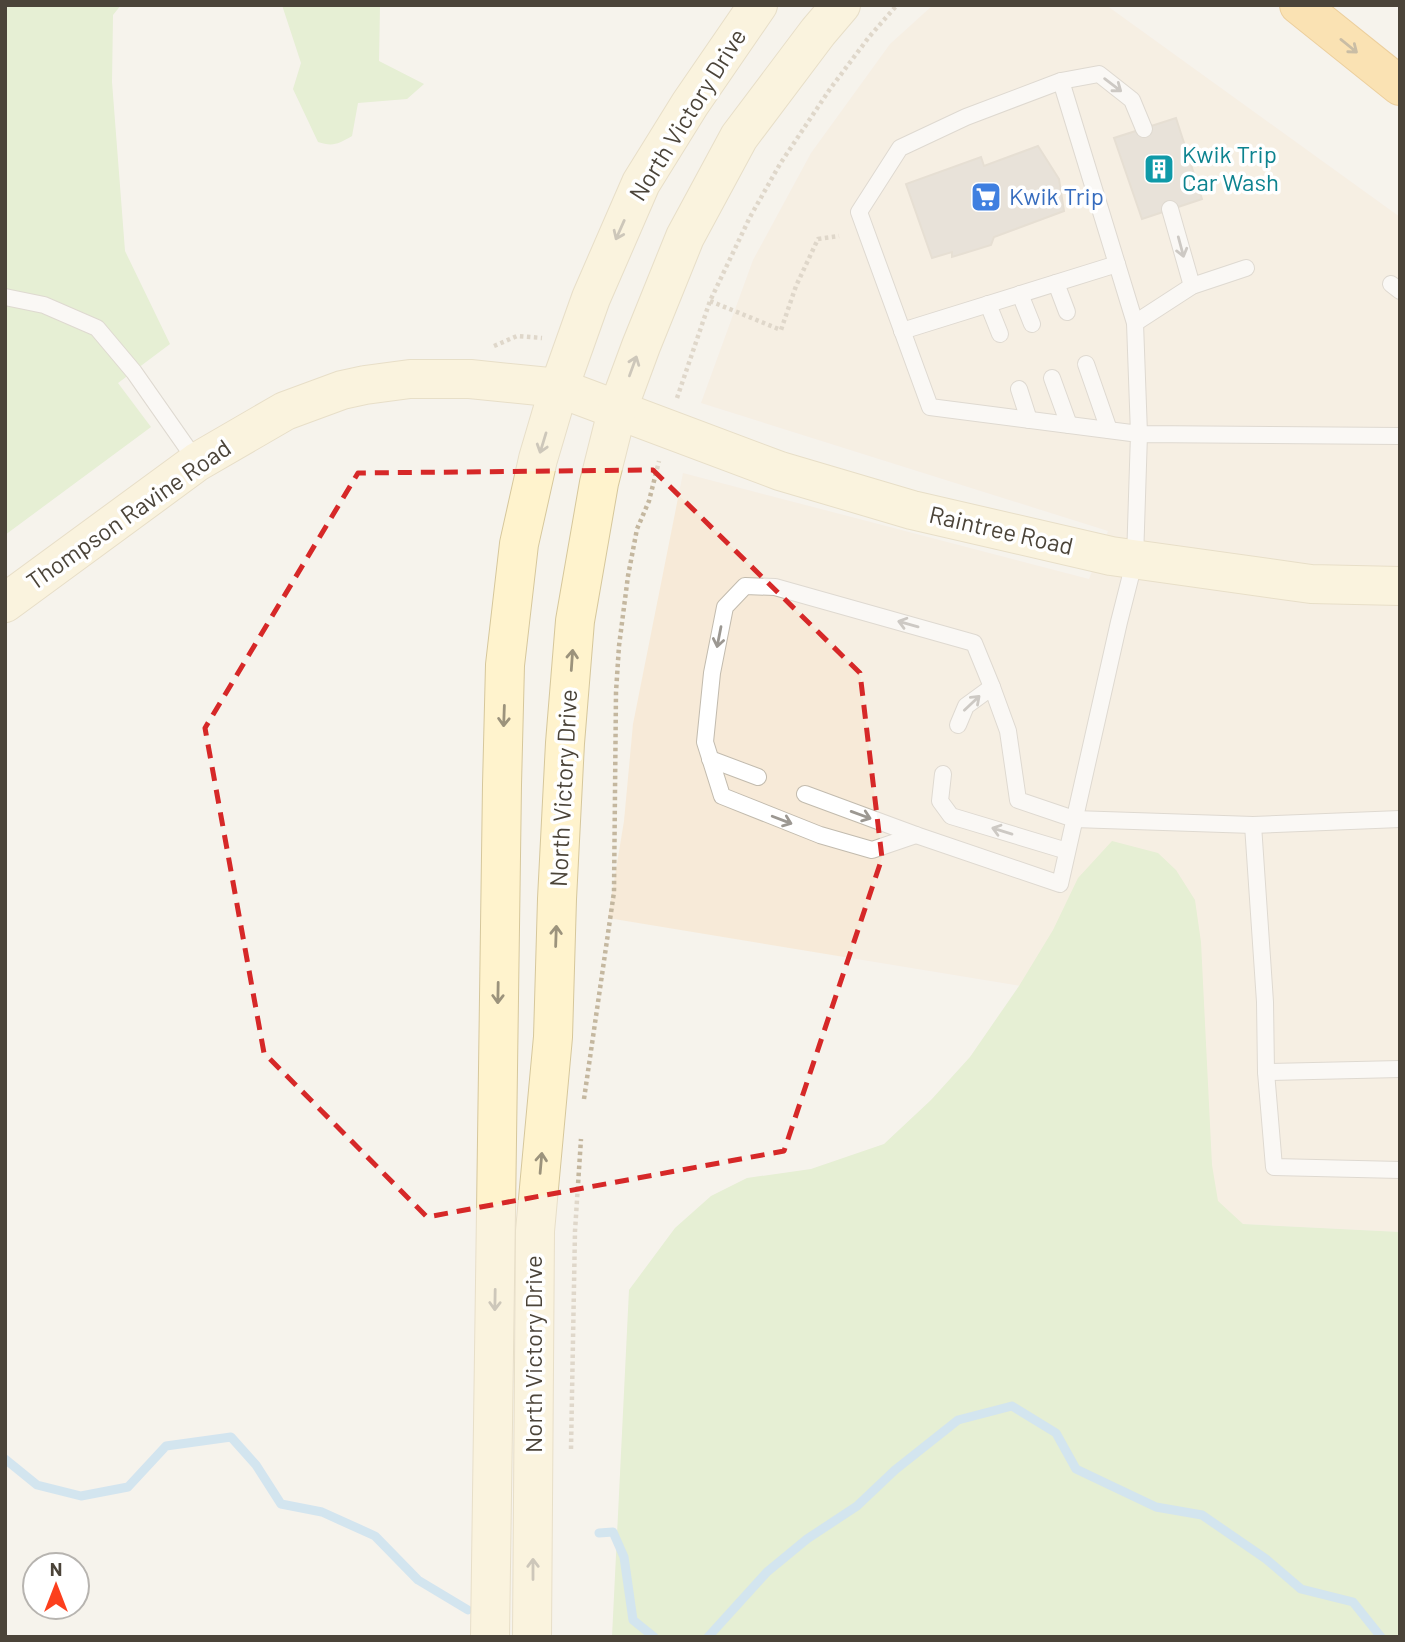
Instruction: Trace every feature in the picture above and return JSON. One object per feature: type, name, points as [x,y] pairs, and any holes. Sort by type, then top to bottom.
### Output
[{"type":"highway","points":[[1299,5],[1400,86]]},
{"type":"main road","name":"North Victory Drive","points":[[490,1637],[505,665],[519,544],[538,459],[559,388],[591,298],[641,183],[690,104],[758,5]]},
{"type":"main road","name":"North Victory Drive","points":[[532,1637],[535,1231],[553,1037],[565,743],[575,621],[599,483],[617,411],[640,346],[685,237],[738,137],[841,5]]},
{"type":"main road","name":"Thompson Ravine Road","points":[[5,603],[197,462],[285,411],[342,390],[410,379],[470,379],[559,388],[617,411]]},
{"type":"main road","name":"Raintree Road","points":[[617,411],[780,471],[912,510],[1111,556],[1311,584],[1400,586]]},
{"type":"lane","points":[[1144,129],[1132,100],[1099,74],[1061,81],[966,117],[900,148],[859,212],[930,407],[1139,434],[1400,436]]},
{"type":"lane","points":[[805,794],[1060,884],[1135,559],[1139,434],[1135,323],[1061,81]]},
{"type":"lane","points":[[1170,209],[1192,286]]},
{"type":"lane","points":[[902,331],[1117,264]]},
{"type":"lane","points":[[1135,323],[1192,286],[1246,268]]},
{"type":"lane","points":[[1056,283],[1067,312]]},
{"type":"lane","points":[[1020,294],[1032,324]]},
{"type":"lane","points":[[5,297],[44,305],[97,328],[134,372],[197,462]]},
{"type":"lane","points":[[988,304],[1000,334]]},
{"type":"lane","points":[[1086,364],[1110,430]]},
{"type":"lane","points":[[1052,378],[1069,425]]},
{"type":"lane","points":[[1019,389],[1029,420]]},
{"type":"lane","points":[[916,835],[872,850],[820,835],[722,796],[705,742],[712,673],[725,607],[745,586],[775,587],[974,643],[1008,731],[1018,800],[1074,819],[1253,825],[1400,819]]},
{"type":"lane","points":[[958,725],[966,706],[992,687]]},
{"type":"lane","points":[[710,759],[758,777]]},
{"type":"lane","points":[[943,774],[940,801],[951,816],[1067,851]]},
{"type":"lane","points":[[1253,825],[1265,1002],[1266,1072],[1274,1167],[1400,1170]]},
{"type":"lane","points":[[1266,1072],[1400,1069]]},
{"type":"path","points":[[583,1110],[614,892],[618,646],[637,529],[649,501],[666,429],[710,301],[750,217],[780,164],[830,89],[897,5]]},
{"type":"path","points":[[710,301],[781,330],[796,286],[818,239],[839,236]]},
{"type":"path","points":[[570,1458],[575,1231],[581,1137]]},
{"type":"highlighted area","points":[[653,470],[860,673],[882,858],[784,1151],[427,1217],[264,1053],[205,728],[358,473]]},
{"type":"shaded area","points":[[933,5],[1106,5],[1400,217],[1400,1232],[1184,1221],[1178,1012],[608,918],[624,821],[633,724],[683,473],[1089,579],[1108,531],[701,403],[753,260],[811,153],[890,44]]},
{"type":"green space","points":[[5,5],[121,5],[113,15],[112,82],[125,251],[170,344],[118,383],[151,427],[5,535]]},
{"type":"green space","points":[[282,5],[380,5],[379,61],[424,84],[407,99],[358,103],[352,136],[335,144],[318,142],[293,89],[301,63]]},
{"type":"green space","points":[[1112,841],[1158,853],[1176,870],[1195,900],[1201,942],[1212,1165],[1218,1201],[1243,1224],[1400,1232],[1400,1637],[612,1637],[629,1290],[675,1228],[711,1196],[747,1178],[811,1169],[884,1144],[931,1100],[970,1057],[1019,986],[1053,930],[1078,878]]},
{"type":"building","name":"Kwik Trip Car Wash","points":[[1176,118],[1202,199],[1142,219],[1114,138]]},
{"type":"building","name":"Kwik Trip","points":[[1038,146],[1059,179],[1064,211],[994,237],[991,245],[952,257],[952,252],[932,258],[906,184],[981,157],[984,166]]},
{"type":"waterway","points":[[708,1637],[767,1572],[807,1539],[857,1506],[895,1470],[958,1420],[1012,1406],[1056,1433],[1076,1469],[1156,1507],[1202,1515],[1266,1559],[1301,1589],[1353,1602],[1381,1637]]},
{"type":"waterway","points":[[5,1459],[37,1485],[81,1496],[128,1487],[166,1446],[231,1437],[256,1465],[281,1504],[322,1512],[375,1536],[418,1580],[468,1610]]},
{"type":"waterway","points":[[599,1533],[613,1532],[624,1557],[633,1620],[654,1637]]},
{"type":"place","name":"Kwik Trip Car Wash","points":[[1159,169]]},
{"type":"place","name":"Kwik Trip","points":[[986,197]]}]
